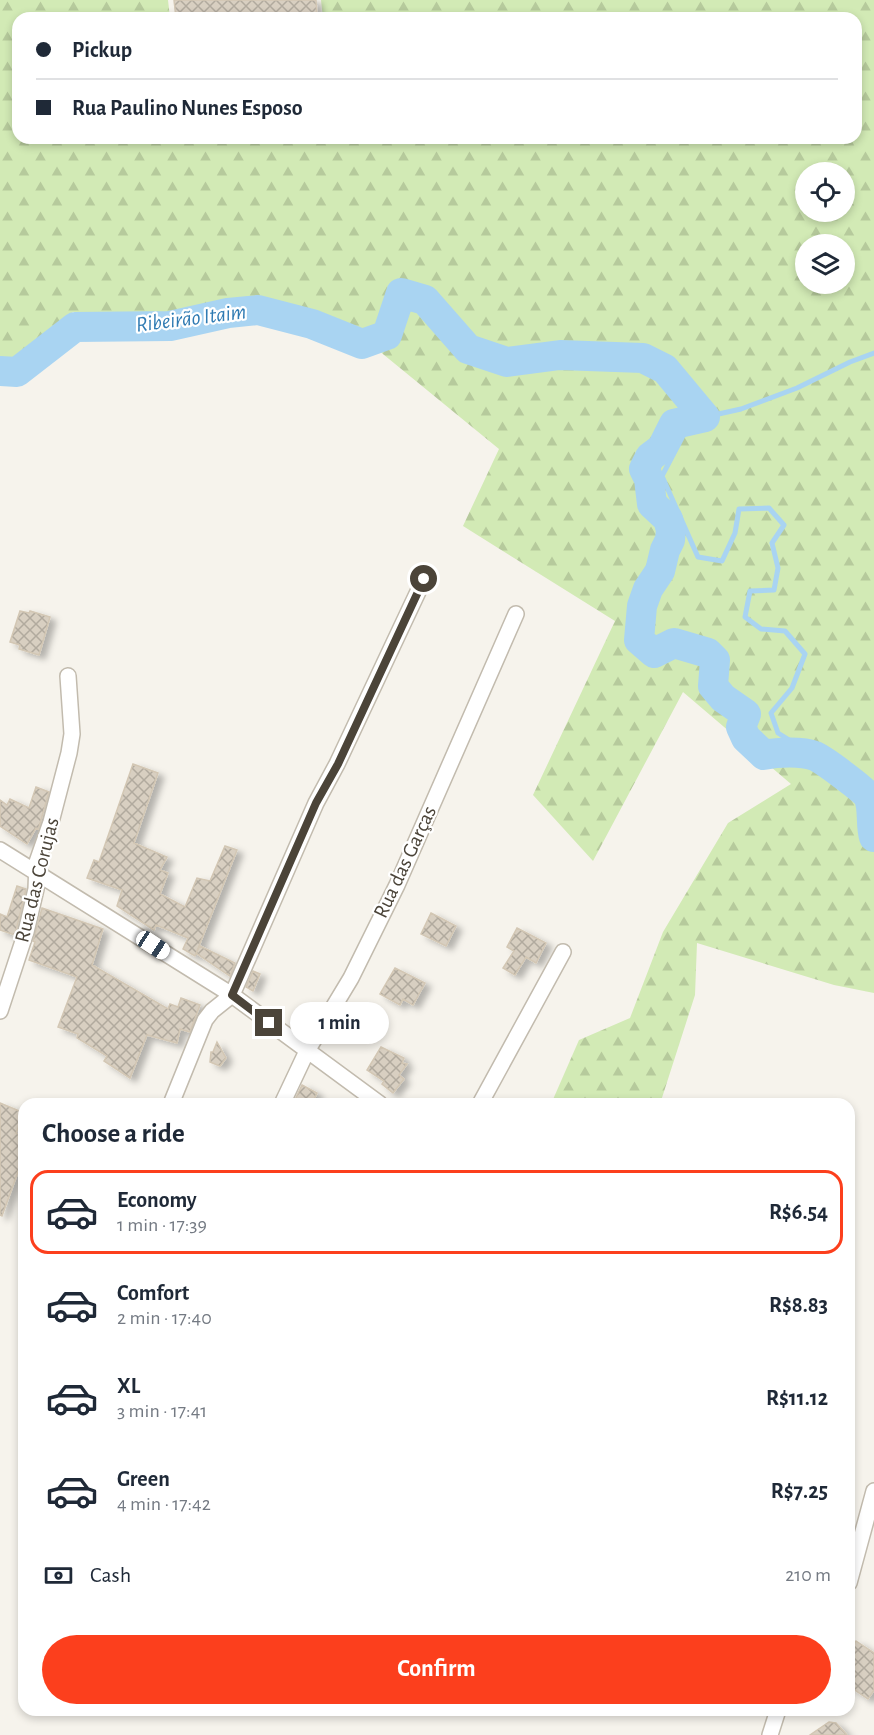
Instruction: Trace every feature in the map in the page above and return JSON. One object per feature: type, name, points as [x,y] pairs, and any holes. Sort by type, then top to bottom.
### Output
[{"type":"street","points":[[173,1098],[205,1020],[212,1011],[232,995],[316,803],[338,764],[424,579]]},
{"type":"street","name":"Rua das Garças","points":[[285,1098],[307,1051],[351,978],[397,885],[516,614]]},
{"type":"street","name":"Rua das Corujas","points":[[0,1011],[26,932],[36,889],[35,871],[51,822],[71,741],[68,676]]},
{"type":"street","points":[[0,850],[232,995],[371,1098]]},
{"type":"street","points":[[483,1098],[563,952]]},
{"type":"street","points":[[855,1561],[874,1491]]},
{"type":"street","points":[[770,1735],[776,1716]]},
{"type":"green space","points":[[0,0],[168,0],[169,12],[12,12],[12,144],[862,144],[862,12],[322,12],[321,0],[874,0],[874,993],[834,985],[697,943],[695,995],[662,1098],[554,1098],[579,1040],[630,1018],[663,932],[728,823],[791,784],[683,692],[593,861],[533,795],[615,621],[463,526],[499,449],[356,332],[256,299],[173,313],[73,312],[15,360],[0,360]]},
{"type":"building","points":[[174,0],[316,0],[317,12],[175,12]]},
{"type":"building","points":[[20,611],[29,613],[30,611],[50,617],[39,655],[19,649],[20,645],[10,642]]},
{"type":"building","points":[[133,764],[158,773],[134,843],[167,857],[160,870],[168,873],[160,894],[185,907],[197,878],[210,881],[225,846],[237,850],[195,956],[183,949],[188,938],[156,925],[154,930],[117,906],[122,890],[87,878],[94,860],[99,862]]},
{"type":"building","points":[[36,787],[49,792],[39,827],[36,828],[27,844],[0,826],[0,800],[7,805],[10,799],[29,808]]},
{"type":"building","points":[[17,886],[26,889],[15,935],[0,930],[0,914],[7,917]]},
{"type":"building","points":[[42,908],[103,929],[92,965],[168,1009],[170,1004],[178,1007],[181,998],[200,1005],[190,1032],[180,1029],[177,1043],[147,1035],[130,1078],[104,1061],[107,1056],[77,1038],[78,1034],[58,1027],[77,977],[29,960]]},
{"type":"building","points":[[431,913],[456,926],[446,946],[421,934]]},
{"type":"building","points":[[517,928],[546,943],[536,963],[526,957],[515,975],[503,968],[514,951],[507,947]]},
{"type":"building","points":[[200,946],[235,963],[230,976],[196,953]]},
{"type":"building","points":[[395,968],[425,983],[413,1005],[403,999],[400,1005],[380,994]]},
{"type":"building","points":[[253,971],[260,974],[253,991],[246,987]]},
{"type":"building","points":[[217,1042],[226,1058],[220,1066],[210,1062],[211,1052]]},
{"type":"building","points":[[381,1047],[404,1058],[402,1063],[407,1064],[399,1075],[404,1079],[393,1093],[382,1084],[384,1081],[367,1070]]},
{"type":"building","points":[[302,1085],[317,1093],[315,1098],[296,1098]]},
{"type":"building","points":[[0,1103],[18,1110],[16,1133],[18,1134],[18,1172],[2,1216],[0,1215]]},
{"type":"building","points":[[855,1642],[874,1653],[874,1690],[868,1699],[855,1690]]},
{"type":"building","points":[[829,1722],[836,1723],[847,1735],[810,1735]]},
{"type":"waterway","name":"Ribeirão Itaim","points":[[0,371],[17,372],[75,327],[170,326],[228,313],[258,310],[312,324],[362,344],[387,335],[401,293],[425,300],[468,349],[507,362],[560,355],[643,358],[665,369],[705,417],[674,424],[662,448],[650,457],[644,469],[649,479],[652,504],[668,519],[671,530],[660,571],[648,589],[642,606],[639,640],[654,653],[674,643],[708,653],[715,660],[713,686],[723,698],[746,714],[741,727],[746,738],[764,755],[790,752],[815,756],[851,781],[865,792],[870,800],[874,837]]},
{"type":"waterway","name":"Ribeirão Itaim","points":[[815,756],[778,733],[771,713],[792,688],[805,654],[785,631],[761,629],[745,617],[750,591],[774,590],[778,568],[772,543],[784,525],[769,508],[739,509],[735,533],[722,561],[698,557],[662,476],[685,432],[705,417],[741,409],[797,388],[874,353]]},
{"type":"route","points":[[269,1023],[232,995],[316,803],[338,764],[424,579]]}]
